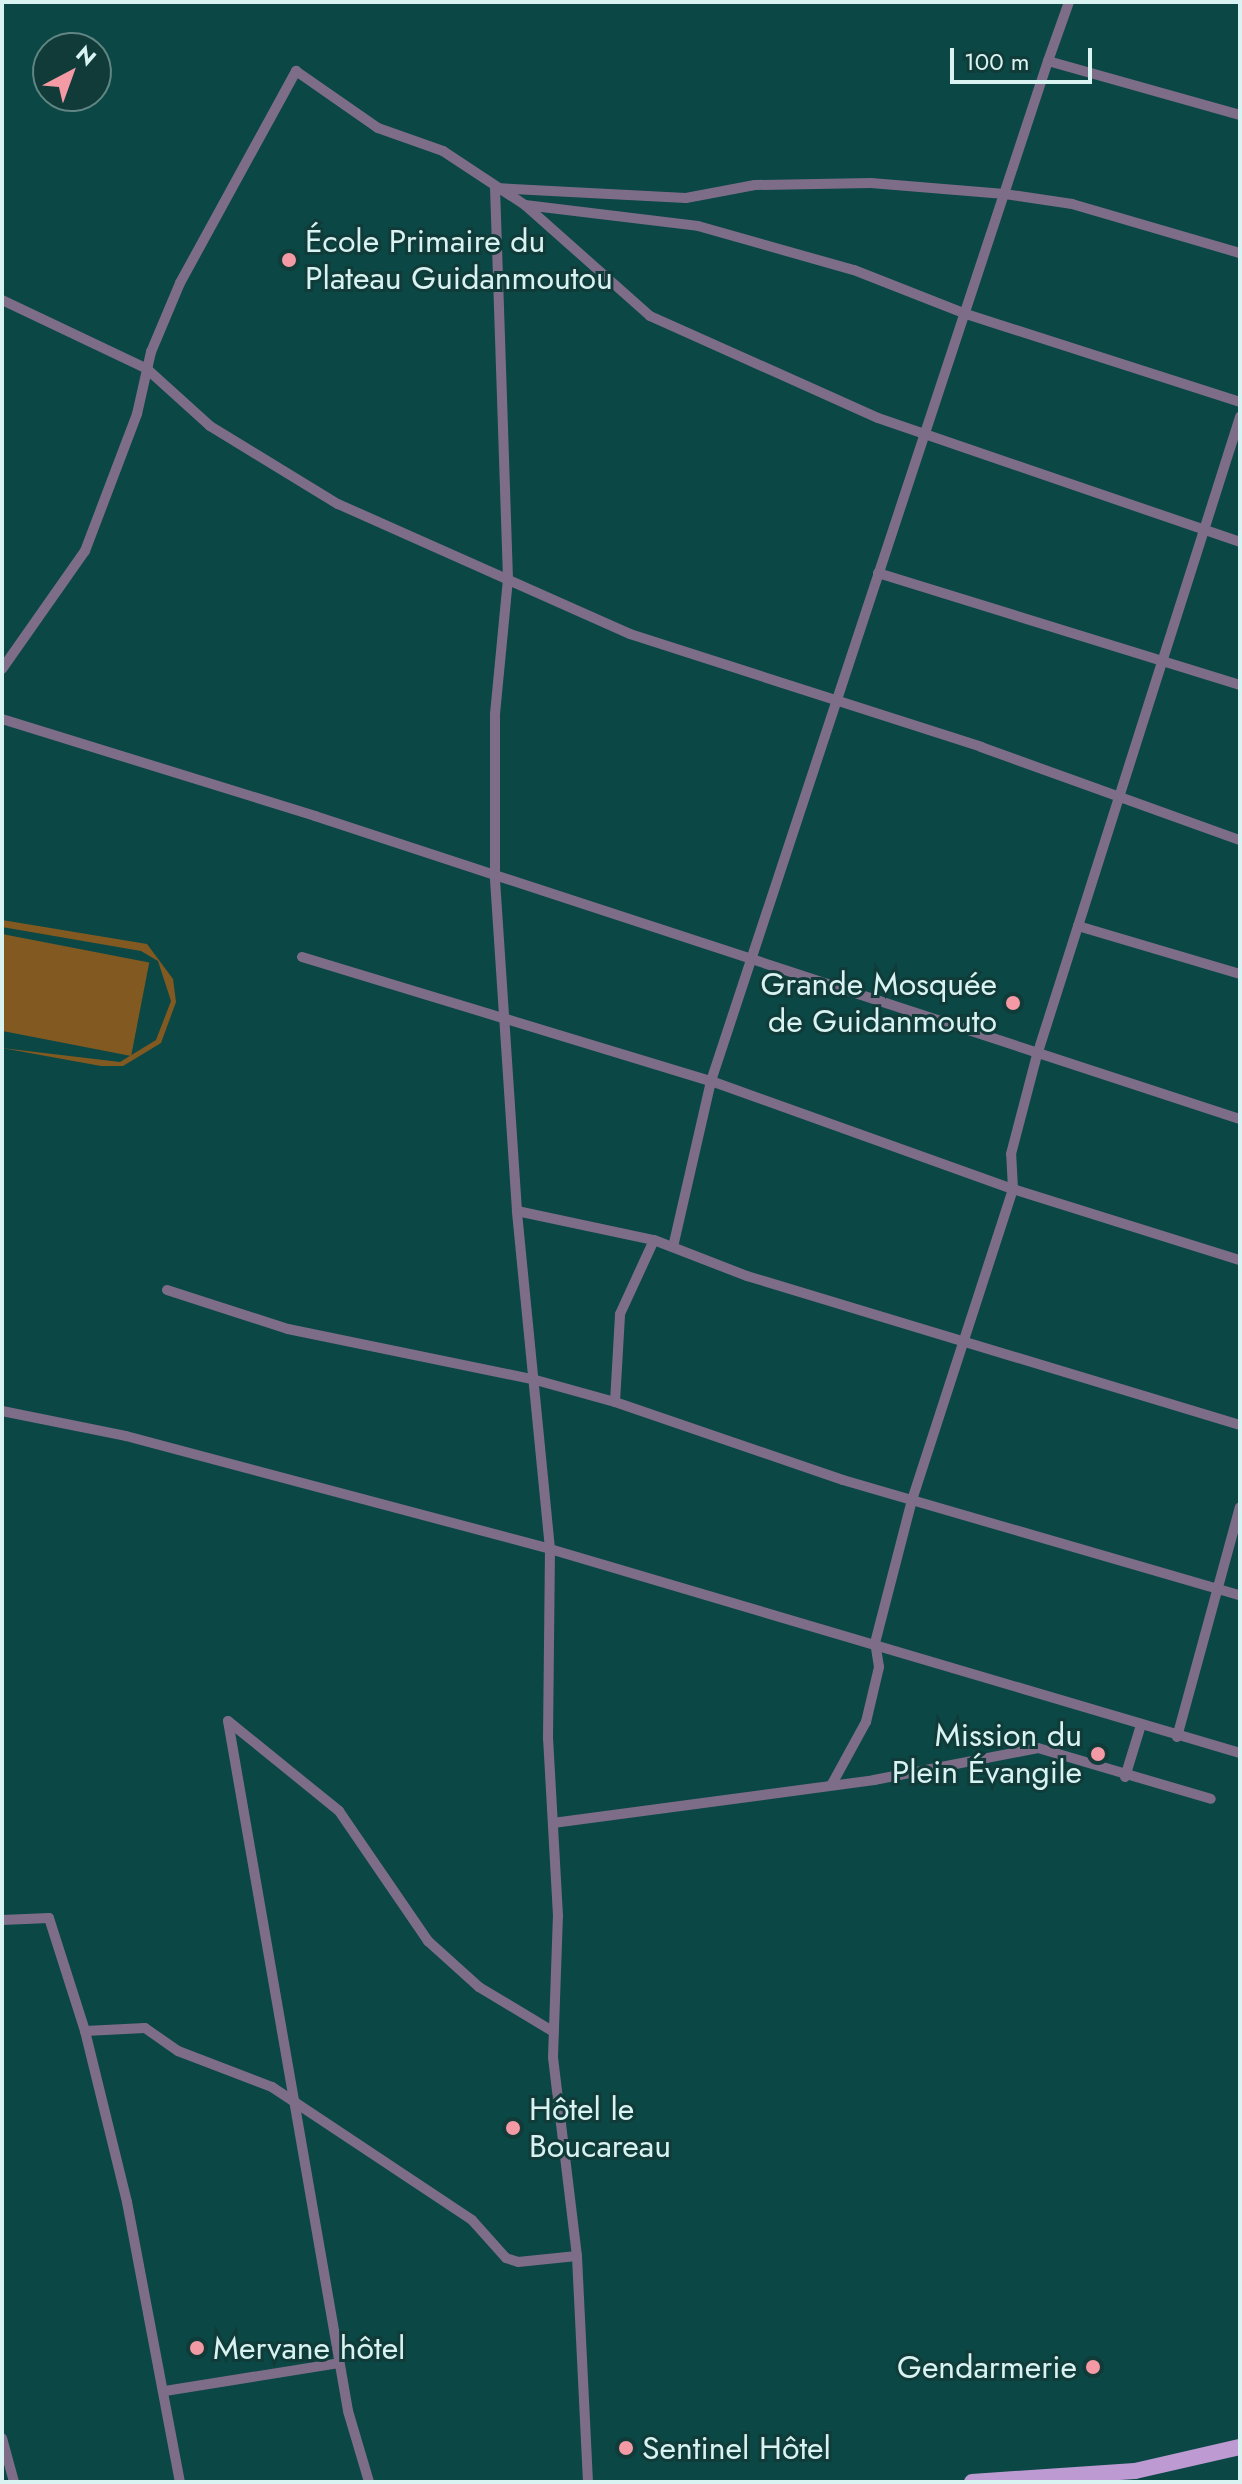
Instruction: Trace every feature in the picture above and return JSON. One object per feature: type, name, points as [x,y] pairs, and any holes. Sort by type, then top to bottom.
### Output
[{"type":"main road","points":[[972,2482],[1074,2479],[1135,2471],[1240,2447]]},
{"type":"street","points":[[673,1247],[711,1081],[1069,2]]},
{"type":"street","points":[[1048,61],[1240,115]]},
{"type":"street","points":[[2,669],[85,551],[137,414],[147,369],[180,283],[296,71],[378,128],[443,151],[525,205],[650,316],[924,435],[1240,542]]},
{"type":"street","points":[[495,188],[686,198],[755,185],[871,183],[1005,194],[1072,204],[1240,253]]},
{"type":"street","points":[[495,188],[508,579],[495,714],[495,876],[517,1211],[550,1549],[548,1739],[558,1916],[554,2032],[577,2256],[588,2482]]},
{"type":"street","points":[[525,205],[698,226],[854,270],[966,314],[1240,402]]},
{"type":"street","points":[[2,300],[147,369],[210,426],[338,504],[630,634],[981,747],[1118,800],[1240,840]]},
{"type":"street","points":[[832,1784],[866,1722],[879,1667],[875,1643],[912,1500],[960,1343],[1013,1189],[1011,1154],[1037,1055],[1163,657],[1207,531],[1240,417]]},
{"type":"street","points":[[878,573],[1163,657],[1240,685]]},
{"type":"street","points":[[2,719],[1240,1119]]},
{"type":"street","points":[[1078,926],[1240,974]]},
{"type":"street","points":[[302,957],[711,1081],[1013,1189],[1240,1260]]},
{"type":"street","points":[[517,1211],[654,1240],[747,1276],[960,1343],[1240,1425]]},
{"type":"street","points":[[615,1402],[620,1314],[654,1240]]},
{"type":"street","points":[[167,1290],[288,1329],[532,1379],[615,1402],[912,1500],[1240,1595]]},
{"type":"street","points":[[2,1411],[126,1436],[550,1549],[875,1643],[1177,1737],[1240,1753]]},
{"type":"street","points":[[1177,1737],[1240,1507]]},
{"type":"street","points":[[369,2482],[339,2363],[228,1721],[339,1811],[428,1941],[479,1987],[554,2032]]},
{"type":"street","points":[[1125,1777],[1141,1725]]},
{"type":"street","points":[[553,1823],[832,1784],[1038,1748],[1125,1777],[1211,1799]]},
{"type":"street","points":[[2,1920],[49,1918],[85,2031],[165,2391],[180,2482]]},
{"type":"street","points":[[85,2031],[145,2028],[178,2051],[244,2073],[291,2098],[472,2220],[506,2258],[518,2262],[577,2256]]},
{"type":"street","points":[[165,2391],[339,2363]]},
{"type":"street","points":[[2,2438],[14,2482]]},
{"type":"shaded area","points":[[2,920],[147,944],[173,979],[176,1002],[161,1043],[123,1066],[101,1066],[2,1048],[120,1062],[156,1040],[171,1001],[158,961],[141,951],[2,927]]},
{"type":"shaded area","points":[[2,934],[149,963],[131,1056],[2,1031]]},
{"type":"place","name":"École Primaire du Plateau Guidanmoutou","points":[[289,260]]},
{"type":"place","name":"Grande Mosquée de Guidanmouto","points":[[1013,1003]]},
{"type":"place","name":"Mission du Plein Évangile","points":[[1098,1754]]},
{"type":"place","name":"Hôtel le Boucareau","points":[[513,2128]]},
{"type":"place","name":"Mervane hôtel","points":[[197,2348]]},
{"type":"place","name":"Gendarmerie","points":[[1093,2367]]},
{"type":"place","name":"Sentinel Hôtel","points":[[626,2448]]}]
